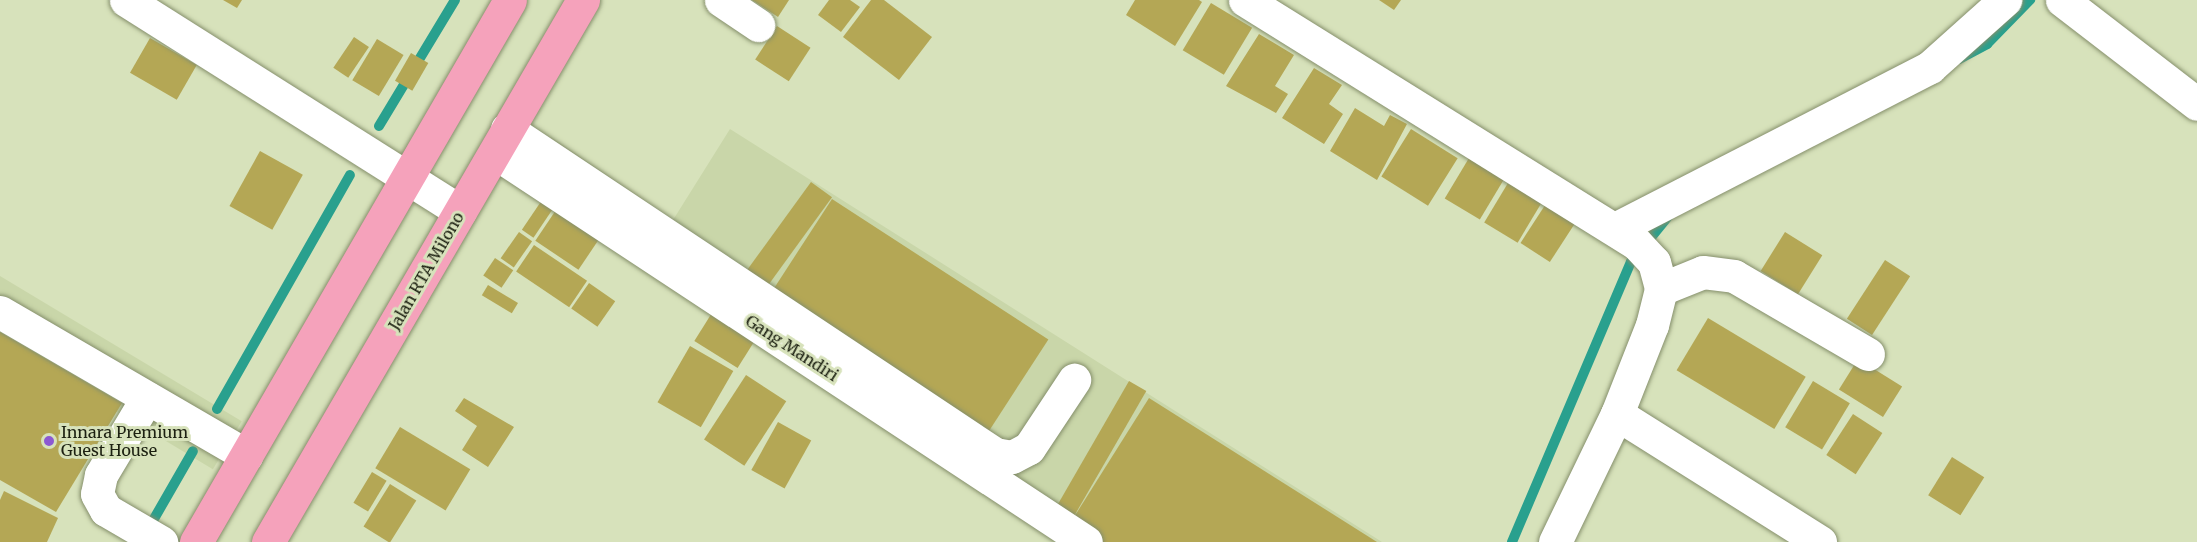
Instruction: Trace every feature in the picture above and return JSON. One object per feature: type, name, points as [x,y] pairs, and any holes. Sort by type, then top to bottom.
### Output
[{"type":"highway","points":[[196,542],[510,0]]},
{"type":"highway","name":"Jalan RTA Milono","points":[[268,542],[583,0]]},
{"type":"street","points":[[126,0],[460,211]]},
{"type":"street","points":[[721,0],[758,25]]},
{"type":"street","points":[[1245,0],[1642,255],[1703,272],[1734,276],[1868,354]]},
{"type":"street","points":[[1642,255],[1930,67],[2005,0]]},
{"type":"street","points":[[2061,0],[2197,104]]},
{"type":"street","points":[[502,141],[995,454],[1012,457],[1029,448],[1074,381]]},
{"type":"street","name":"Gang Mandiri","points":[[502,141],[1086,542]]},
{"type":"street","points":[[1555,542],[1617,414],[1652,324],[1642,255]]},
{"type":"street","points":[[0,312],[246,454]]},
{"type":"street","points":[[147,398],[101,475],[97,494],[106,510],[161,542]]},
{"type":"street","points":[[1617,414],[1820,542]]},
{"type":"shaded area","points":[[730,129],[1382,542],[1098,542],[532,167],[551,137],[673,220]]},
{"type":"shaded area","points":[[0,276],[242,421],[213,469],[0,341]]},
{"type":"building","points":[[223,0],[242,0],[237,8]]},
{"type":"building","points":[[752,0],[789,0],[778,17]]},
{"type":"building","points":[[829,0],[850,0],[860,7],[841,32],[818,15]]},
{"type":"building","points":[[871,0],[884,0],[932,37],[899,80],[843,37]]},
{"type":"building","points":[[1135,0],[1199,0],[1202,2],[1175,46],[1126,15]]},
{"type":"building","points":[[1379,0],[1401,0],[1394,10]]},
{"type":"building","points":[[1211,3],[1252,28],[1224,75],[1183,50]]},
{"type":"building","points":[[777,26],[811,48],[789,81],[755,60]]},
{"type":"building","points":[[1259,34],[1294,55],[1275,86],[1288,94],[1276,113],[1226,86]]},
{"type":"building","points":[[354,37],[369,47],[348,78],[333,68]]},
{"type":"building","points":[[150,38],[197,65],[177,100],[130,73]]},
{"type":"building","points":[[377,39],[404,55],[379,96],[352,80]]},
{"type":"building","points":[[411,53],[428,63],[412,91],[395,81]]},
{"type":"building","points":[[1314,68],[1342,85],[1329,104],[1343,114],[1324,144],[1282,118]]},
{"type":"building","points":[[1355,108],[1384,126],[1390,115],[1407,124],[1377,180],[1330,151]]},
{"type":"building","points":[[1411,129],[1458,158],[1428,206],[1381,176]]},
{"type":"building","points":[[260,151],[303,175],[272,230],[229,206]]},
{"type":"building","points":[[1472,153],[1507,174],[1480,220],[1445,198]]},
{"type":"building","points":[[1511,178],[1544,198],[1518,243],[1484,223]]},
{"type":"building","points":[[811,182],[832,197],[768,285],[747,270]]},
{"type":"building","points":[[1551,196],[1580,215],[1550,262],[1521,243]]},
{"type":"building","points":[[832,199],[1048,340],[986,436],[769,295]]},
{"type":"building","points":[[542,200],[554,208],[533,238],[522,230]]},
{"type":"building","points":[[556,210],[599,239],[578,270],[535,241]]},
{"type":"building","points":[[519,232],[532,241],[514,267],[501,258]]},
{"type":"building","points":[[1785,232],[1822,255],[1798,294],[1761,271]]},
{"type":"building","points":[[534,245],[587,281],[569,307],[516,272]]},
{"type":"building","points":[[495,258],[513,270],[501,288],[483,275]]},
{"type":"building","points":[[1885,260],[1910,276],[1872,335],[1847,319]]},
{"type":"building","points":[[589,283],[615,301],[597,327],[571,308]]},
{"type":"building","points":[[488,285],[518,303],[512,313],[482,295]]},
{"type":"building","points":[[715,308],[758,335],[738,368],[694,341]]},
{"type":"building","points":[[1708,318],[1806,377],[1774,429],[1677,370]]},
{"type":"building","name":"Innara Premium Guest House","points":[[0,332],[122,403],[56,512],[0,480]]},
{"type":"building","points":[[690,346],[733,371],[701,427],[658,402]]},
{"type":"building","points":[[1858,359],[1902,387],[1883,417],[1839,390]]},
{"type":"building","points":[[746,375],[786,401],[744,466],[704,440]]},
{"type":"building","points":[[1129,381],[1146,391],[1073,517],[1056,507]]},
{"type":"building","points":[[1813,381],[1850,403],[1822,449],[1785,427]]},
{"type":"building","points":[[464,398],[514,427],[488,467],[462,450],[477,426],[455,411]]},
{"type":"building","points":[[1149,398],[1377,542],[1095,542],[1069,525]]},
{"type":"building","points":[[1853,414],[1882,433],[1856,474],[1826,455]]},
{"type":"building","points":[[778,422],[811,440],[785,489],[751,470]]},
{"type":"building","points":[[400,427],[470,469],[446,510],[375,468]]},
{"type":"building","points":[[1952,457],[1984,477],[1960,515],[1928,495]]},
{"type":"building","points":[[372,472],[387,481],[368,512],[353,503]]},
{"type":"building","points":[[390,484],[416,500],[390,542],[364,526]]},
{"type":"building","points":[[4,491],[58,518],[47,542],[0,542],[0,500]]},
{"type":"waterway","points":[[379,126],[455,0]]},
{"type":"waterway","points":[[1959,59],[1987,44],[2030,0]]},
{"type":"waterway","points":[[217,409],[350,175]]},
{"type":"waterway","points":[[1512,542],[1631,262],[1670,214]]},
{"type":"waterway","points":[[147,531],[193,451]]},
{"type":"place","name":"Innara Premium Guest House","points":[[49,441]]}]
